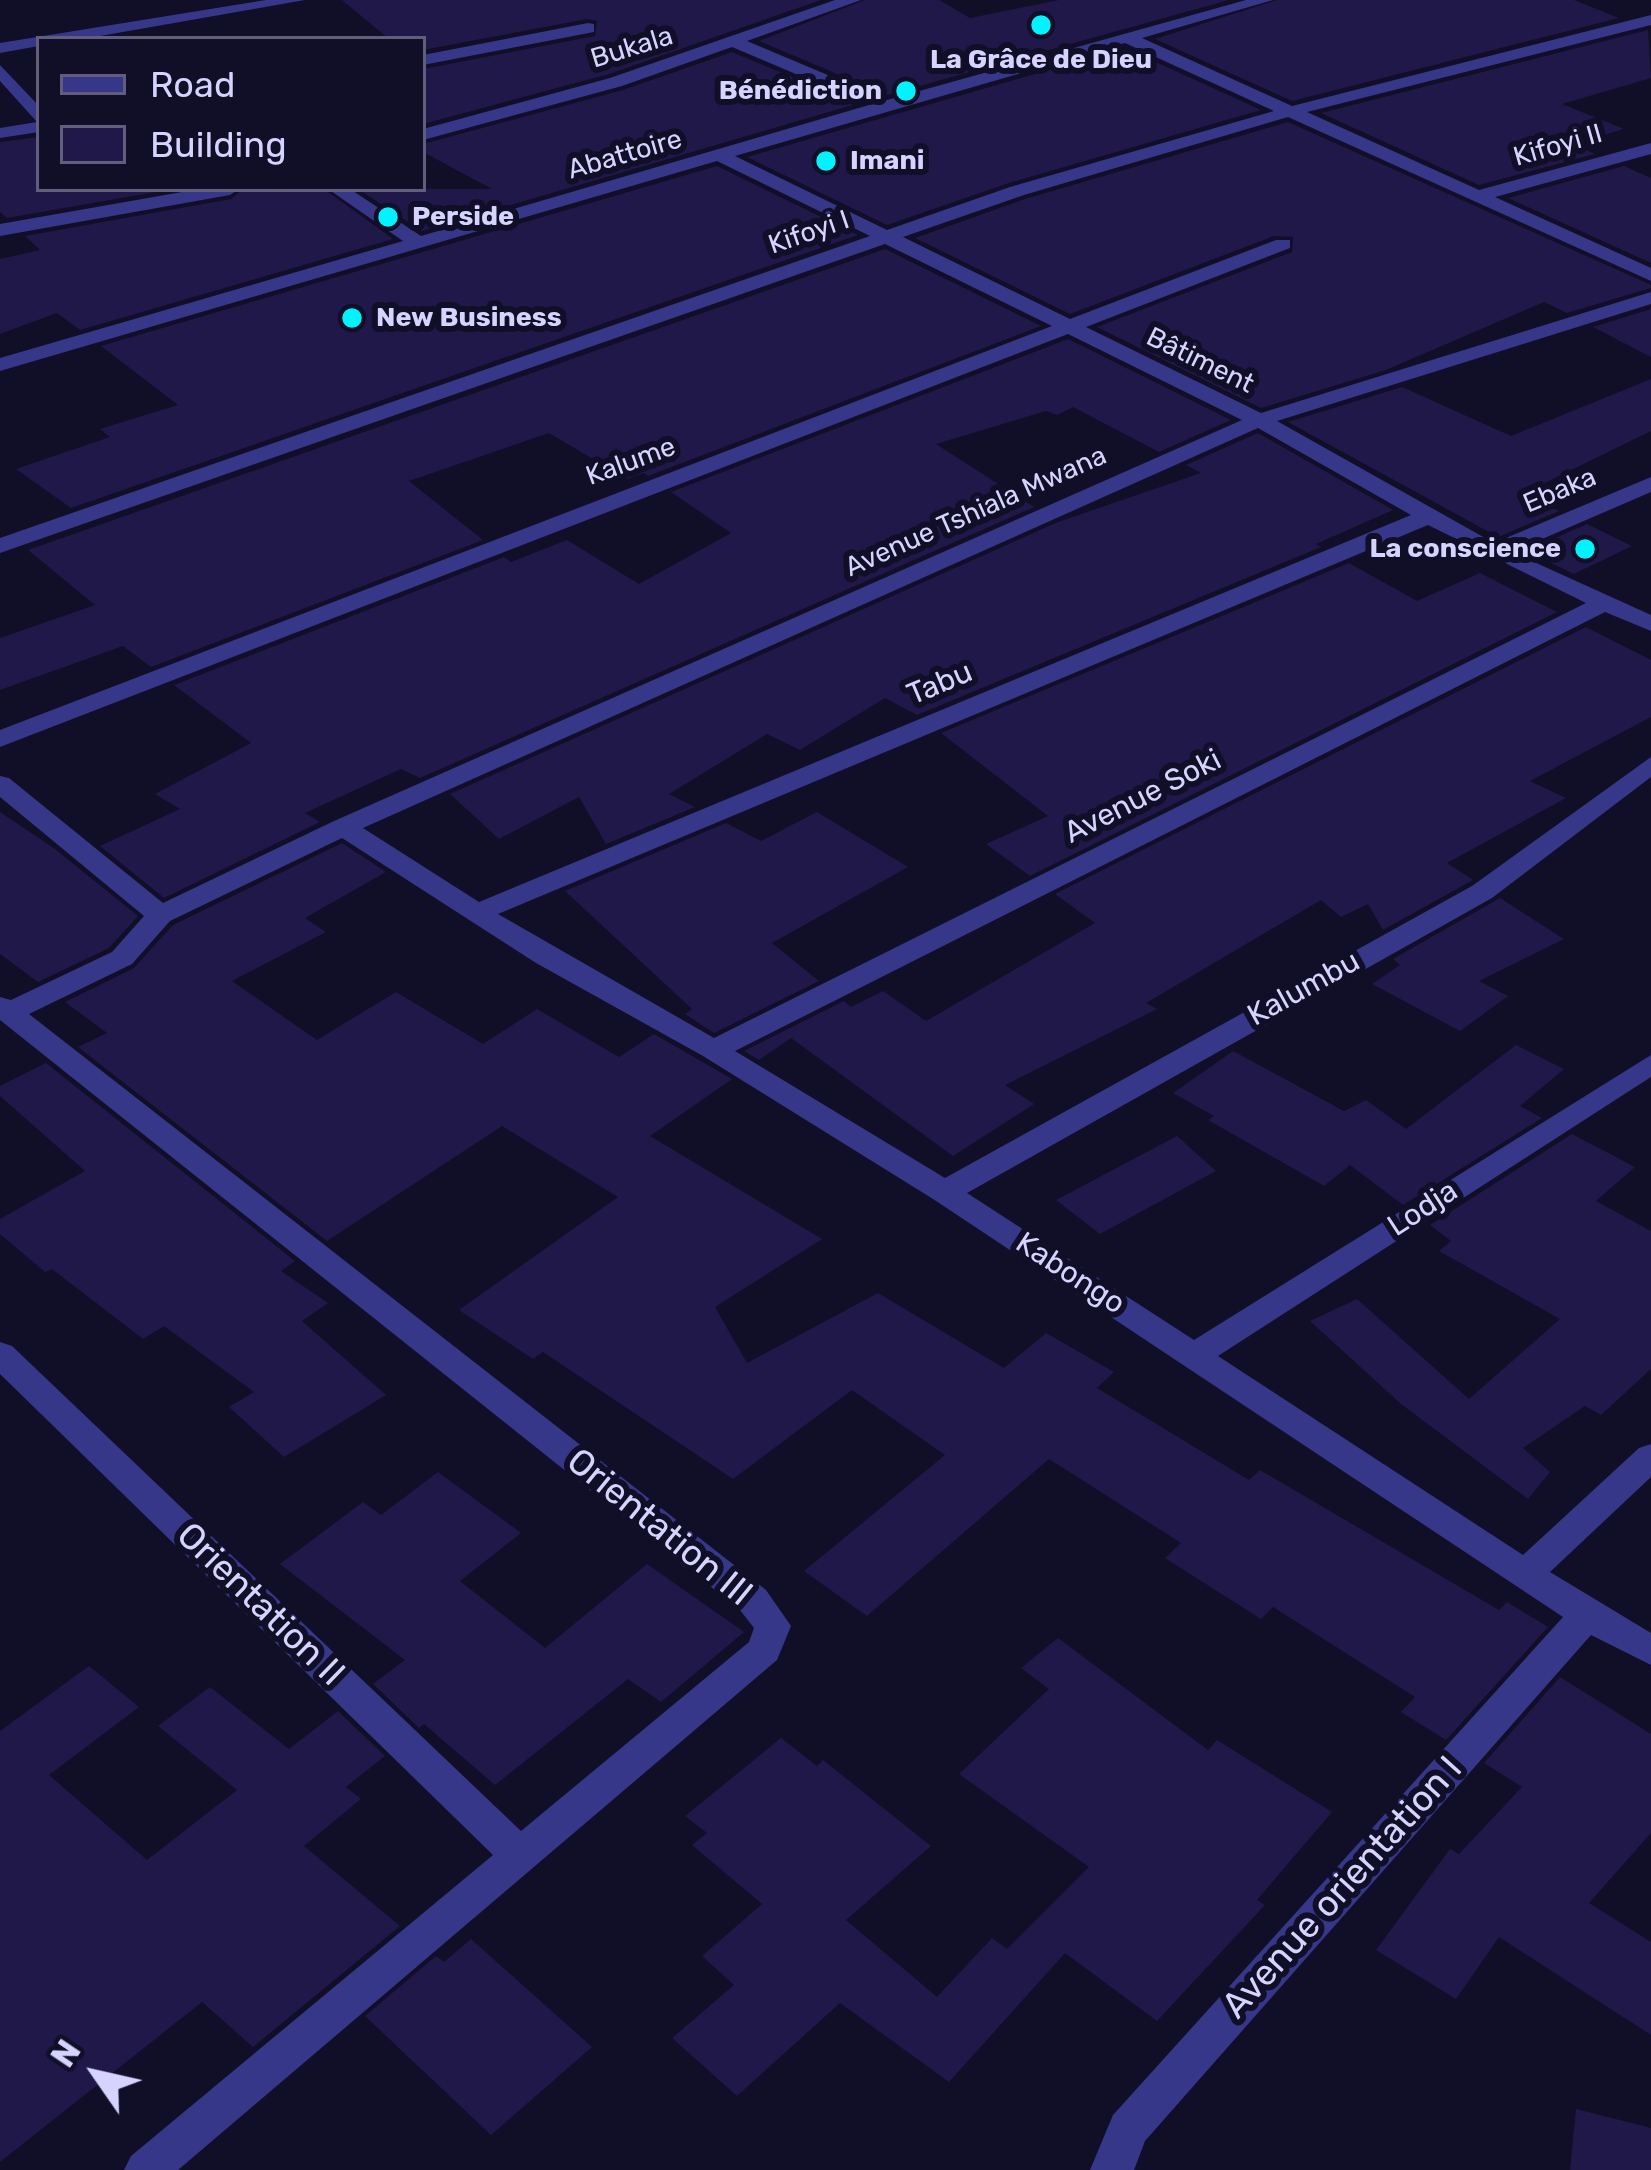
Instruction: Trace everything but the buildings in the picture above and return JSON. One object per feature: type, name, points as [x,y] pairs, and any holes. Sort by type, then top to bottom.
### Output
[{"type":"street","points":[[71,36],[296,0]]},
{"type":"street","name":"Bukala","points":[[426,134],[616,82],[854,0]]},
{"type":"street","name":"Abattoire","points":[[0,365],[1265,0]]},
{"type":"street","name":"Kifoyi I","points":[[0,546],[887,234],[1292,111],[1651,20]]},
{"type":"street","points":[[426,59],[588,28]]},
{"type":"street","points":[[1128,38],[1651,275]]},
{"type":"street","points":[[731,40],[886,106]]},
{"type":"street","points":[[0,48],[36,42]]},
{"type":"street","points":[[0,70],[36,113]]},
{"type":"street","points":[[0,133],[36,127]]},
{"type":"street","name":"Kifoyi II","points":[[1480,196],[1651,148]]},
{"type":"street","name":"Bâtiment","points":[[720,155],[1259,419],[1493,552],[1651,624]]},
{"type":"street","points":[[0,230],[213,192]]},
{"type":"street","points":[[342,192],[418,242]]},
{"type":"street","name":"Kalume","points":[[0,739],[1283,244]]},
{"type":"street","name":"Avenue Tshiala Mwana","points":[[160,915],[343,827],[1259,419],[1651,298]]},
{"type":"street","name":"Ebaka","points":[[1493,552],[1651,484]]},
{"type":"street","name":"Tabu","points":[[480,912],[1426,517]]},
{"type":"street","name":"Avenue Soki","points":[[713,1049],[1603,604]]},
{"type":"street","name":"Kalumbu","points":[[944,1192],[1482,892],[1651,765]]},
{"type":"street","points":[[0,784],[160,915],[122,958],[4,1010]]},
{"type":"street","name":"Kabongo","points":[[343,827],[546,957],[713,1049],[944,1192],[1587,1615],[1651,1651]]},
{"type":"street","name":"Orientation III","points":[[4,1010],[753,1600],[772,1626],[764,1650],[146,2170]]},
{"type":"street","name":"Lodja","points":[[1195,1355],[1651,1064]]},
{"type":"street","name":"Orientation II","points":[[0,1354],[520,1856]]},
{"type":"street","points":[[1525,1574],[1651,1457]]},
{"type":"street","name":"Avenue orientation I","points":[[1112,2170],[1128,2129],[1587,1615]]},
{"type":"place","name":"La Grâce de Dieu","points":[[1041,25]]},
{"type":"place","name":"Bénédiction","points":[[906,91]]},
{"type":"place","name":"Imani","points":[[826,161]]},
{"type":"place","name":"Perside","points":[[388,217]]},
{"type":"place","name":"New Business","points":[[352,318]]},
{"type":"place","name":"La conscience","points":[[1585,549]]}]
